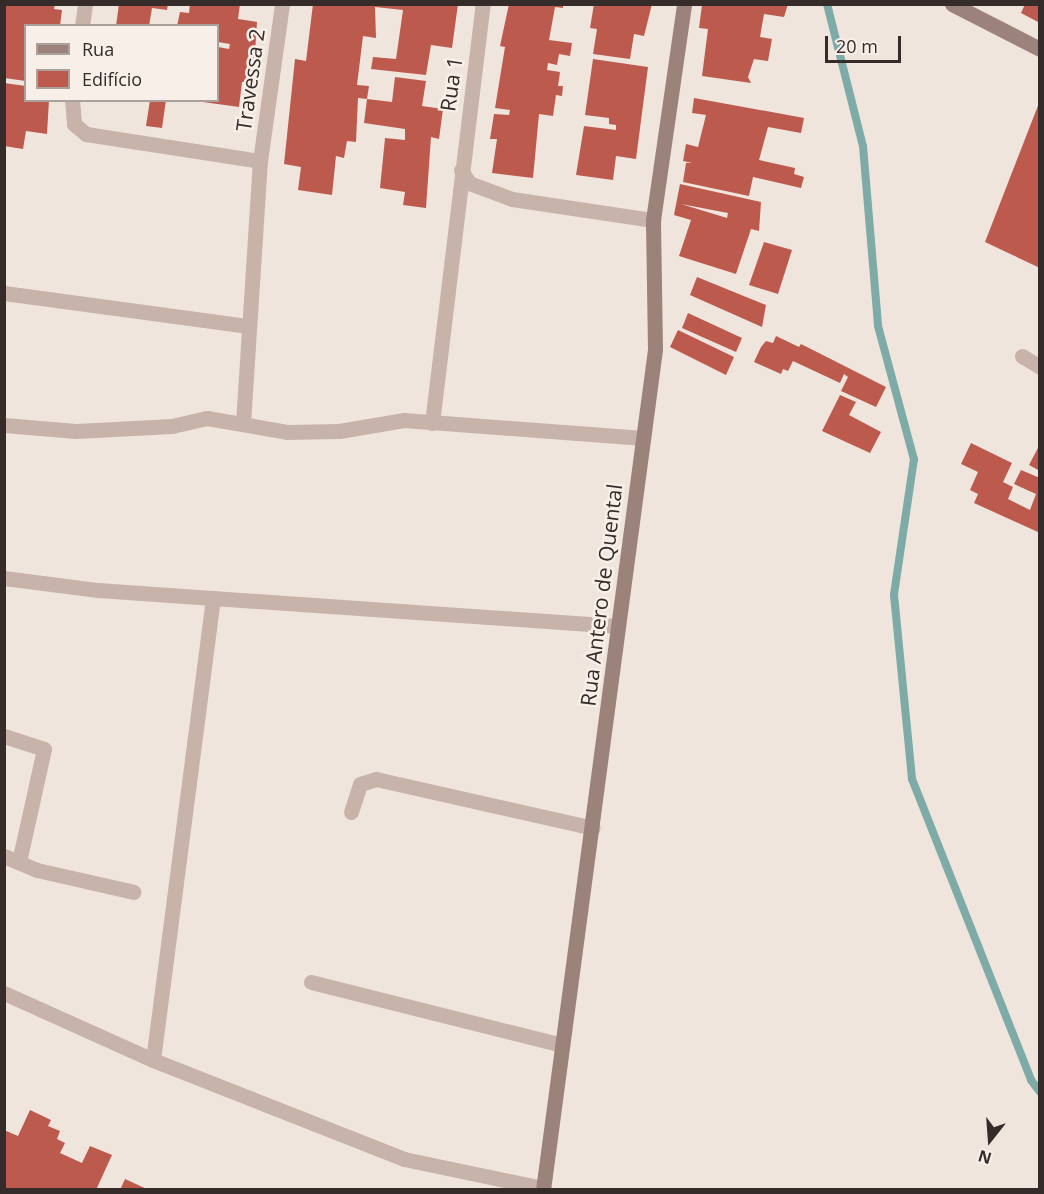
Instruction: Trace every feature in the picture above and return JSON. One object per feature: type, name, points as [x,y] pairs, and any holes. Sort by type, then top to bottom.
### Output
[{"type":"street","points":[[82,24],[85,4]]},
{"type":"street","name":"Travessa 2","points":[[243,423],[260,161],[282,4]]},
{"type":"street","name":"Rua 1","points":[[432,423],[483,4]]},
{"type":"street","name":"Rua Antero de Quental","points":[[543,1189],[593,828],[655,349],[653,220],[684,4]]},
{"type":"street","points":[[952,4],[1040,49]]},
{"type":"street","points":[[72,104],[74,124],[86,134],[260,161]]},
{"type":"street","points":[[461,170],[469,183],[512,199],[653,220]]},
{"type":"street","points":[[4,293],[249,326]]},
{"type":"street","points":[[1022,356],[1040,367]]},
{"type":"street","points":[[4,425],[76,431],[172,426],[207,418],[287,432],[339,431],[404,420],[643,438]]},
{"type":"street","points":[[4,578],[87,589],[618,626]]},
{"type":"street","points":[[153,1060],[213,598]]},
{"type":"street","points":[[4,736],[44,748],[12,859],[134,892]]},
{"type":"street","points":[[351,812],[360,784],[376,779],[593,828]]},
{"type":"street","points":[[311,982],[562,1045]]},
{"type":"street","points":[[4,993],[153,1060],[404,1159],[543,1189]]},
{"type":"building","points":[[4,4],[55,4],[54,9],[62,10],[60,24],[24,24],[24,81],[4,78]]},
{"type":"building","points":[[119,4],[168,4],[167,10],[152,8],[149,24],[116,24]]},
{"type":"building","points":[[190,4],[240,4],[238,19],[257,22],[253,83],[242,82],[239,107],[203,102],[219,102],[219,47],[229,49],[230,44],[219,42],[219,24],[177,24],[180,12],[189,13]]},
{"type":"building","points":[[313,4],[458,4],[452,48],[431,45],[426,75],[371,69],[373,57],[396,59],[403,10],[375,7],[376,38],[363,36],[357,85],[369,86],[367,99],[358,98],[356,142],[347,141],[344,158],[336,156],[332,195],[298,190],[301,167],[284,164],[295,59],[306,61]]},
{"type":"building","points":[[509,4],[563,4],[563,8],[555,7],[549,40],[572,43],[570,56],[559,54],[557,65],[548,63],[547,70],[560,72],[558,86],[563,86],[562,96],[556,95],[553,116],[539,114],[533,178],[492,173],[497,139],[490,139],[494,114],[509,115],[510,110],[495,108],[505,47],[500,46]]},
{"type":"building","points":[[594,4],[652,4],[644,36],[634,34],[630,59],[593,54],[597,29],[590,28]]},
{"type":"building","points":[[788,4],[784,17],[764,14],[760,37],[772,39],[768,61],[754,59],[748,77],[751,83],[702,76],[708,29],[699,28],[702,5]]},
{"type":"building","points":[[1025,4],[1040,4],[1040,23],[1021,13]]},
{"type":"building","points":[[593,59],[648,67],[636,159],[616,156],[613,180],[576,175],[584,126],[616,130],[616,125],[609,124],[609,118],[585,115]]},
{"type":"building","points":[[395,77],[426,81],[422,106],[443,109],[439,139],[431,137],[426,208],[403,205],[405,192],[380,188],[385,138],[405,140],[405,129],[364,123],[367,99],[392,102]]},
{"type":"building","points":[[4,83],[24,86],[24,102],[49,102],[47,134],[26,131],[23,149],[4,146]]},
{"type":"building","points":[[694,98],[804,118],[801,133],[768,127],[759,160],[795,168],[794,174],[804,177],[801,188],[753,177],[749,196],[683,182],[686,163],[692,163],[683,161],[686,144],[698,147],[706,115],[692,113]]},
{"type":"building","points":[[150,102],[166,102],[162,128],[146,126]]},
{"type":"building","points":[[1040,103],[1040,268],[985,242]]},
{"type":"building","points":[[680,184],[761,202],[759,231],[751,229],[736,274],[679,256],[691,220],[674,215]],"holes":[[[681,204],[728,213],[727,218]]]},
{"type":"building","points":[[764,242],[792,250],[778,294],[749,285]]},
{"type":"building","points":[[697,277],[766,305],[762,327],[690,295]]},
{"type":"building","points":[[688,313],[742,338],[736,352],[682,328]]},
{"type":"building","points":[[678,330],[734,357],[726,375],[670,347]]},
{"type":"building","points":[[776,336],[799,347],[801,344],[886,387],[876,407],[841,391],[848,377],[844,374],[840,383],[793,361],[788,371],[783,369],[781,374],[754,362],[766,341],[773,343]]},
{"type":"building","points":[[840,395],[856,402],[849,415],[881,432],[870,453],[822,431]]},
{"type":"building","points":[[971,443],[1012,463],[1003,482],[1013,487],[1008,499],[1030,510],[1036,494],[1014,484],[1021,470],[1040,478],[1040,533],[974,503],[978,494],[970,490],[978,472],[961,464]]},
{"type":"building","points":[[1040,444],[1040,471],[1029,465]]},
{"type":"building","points":[[30,1110],[51,1120],[48,1126],[60,1131],[57,1139],[65,1143],[60,1153],[82,1163],[90,1146],[112,1155],[96,1190],[4,1190],[4,1130],[18,1136]]},
{"type":"building","points":[[125,1179],[149,1190],[120,1190]]},
{"type":"waterway","points":[[827,4],[863,146],[878,326],[914,459],[894,595],[912,779],[1031,1080],[1040,1092]]}]
